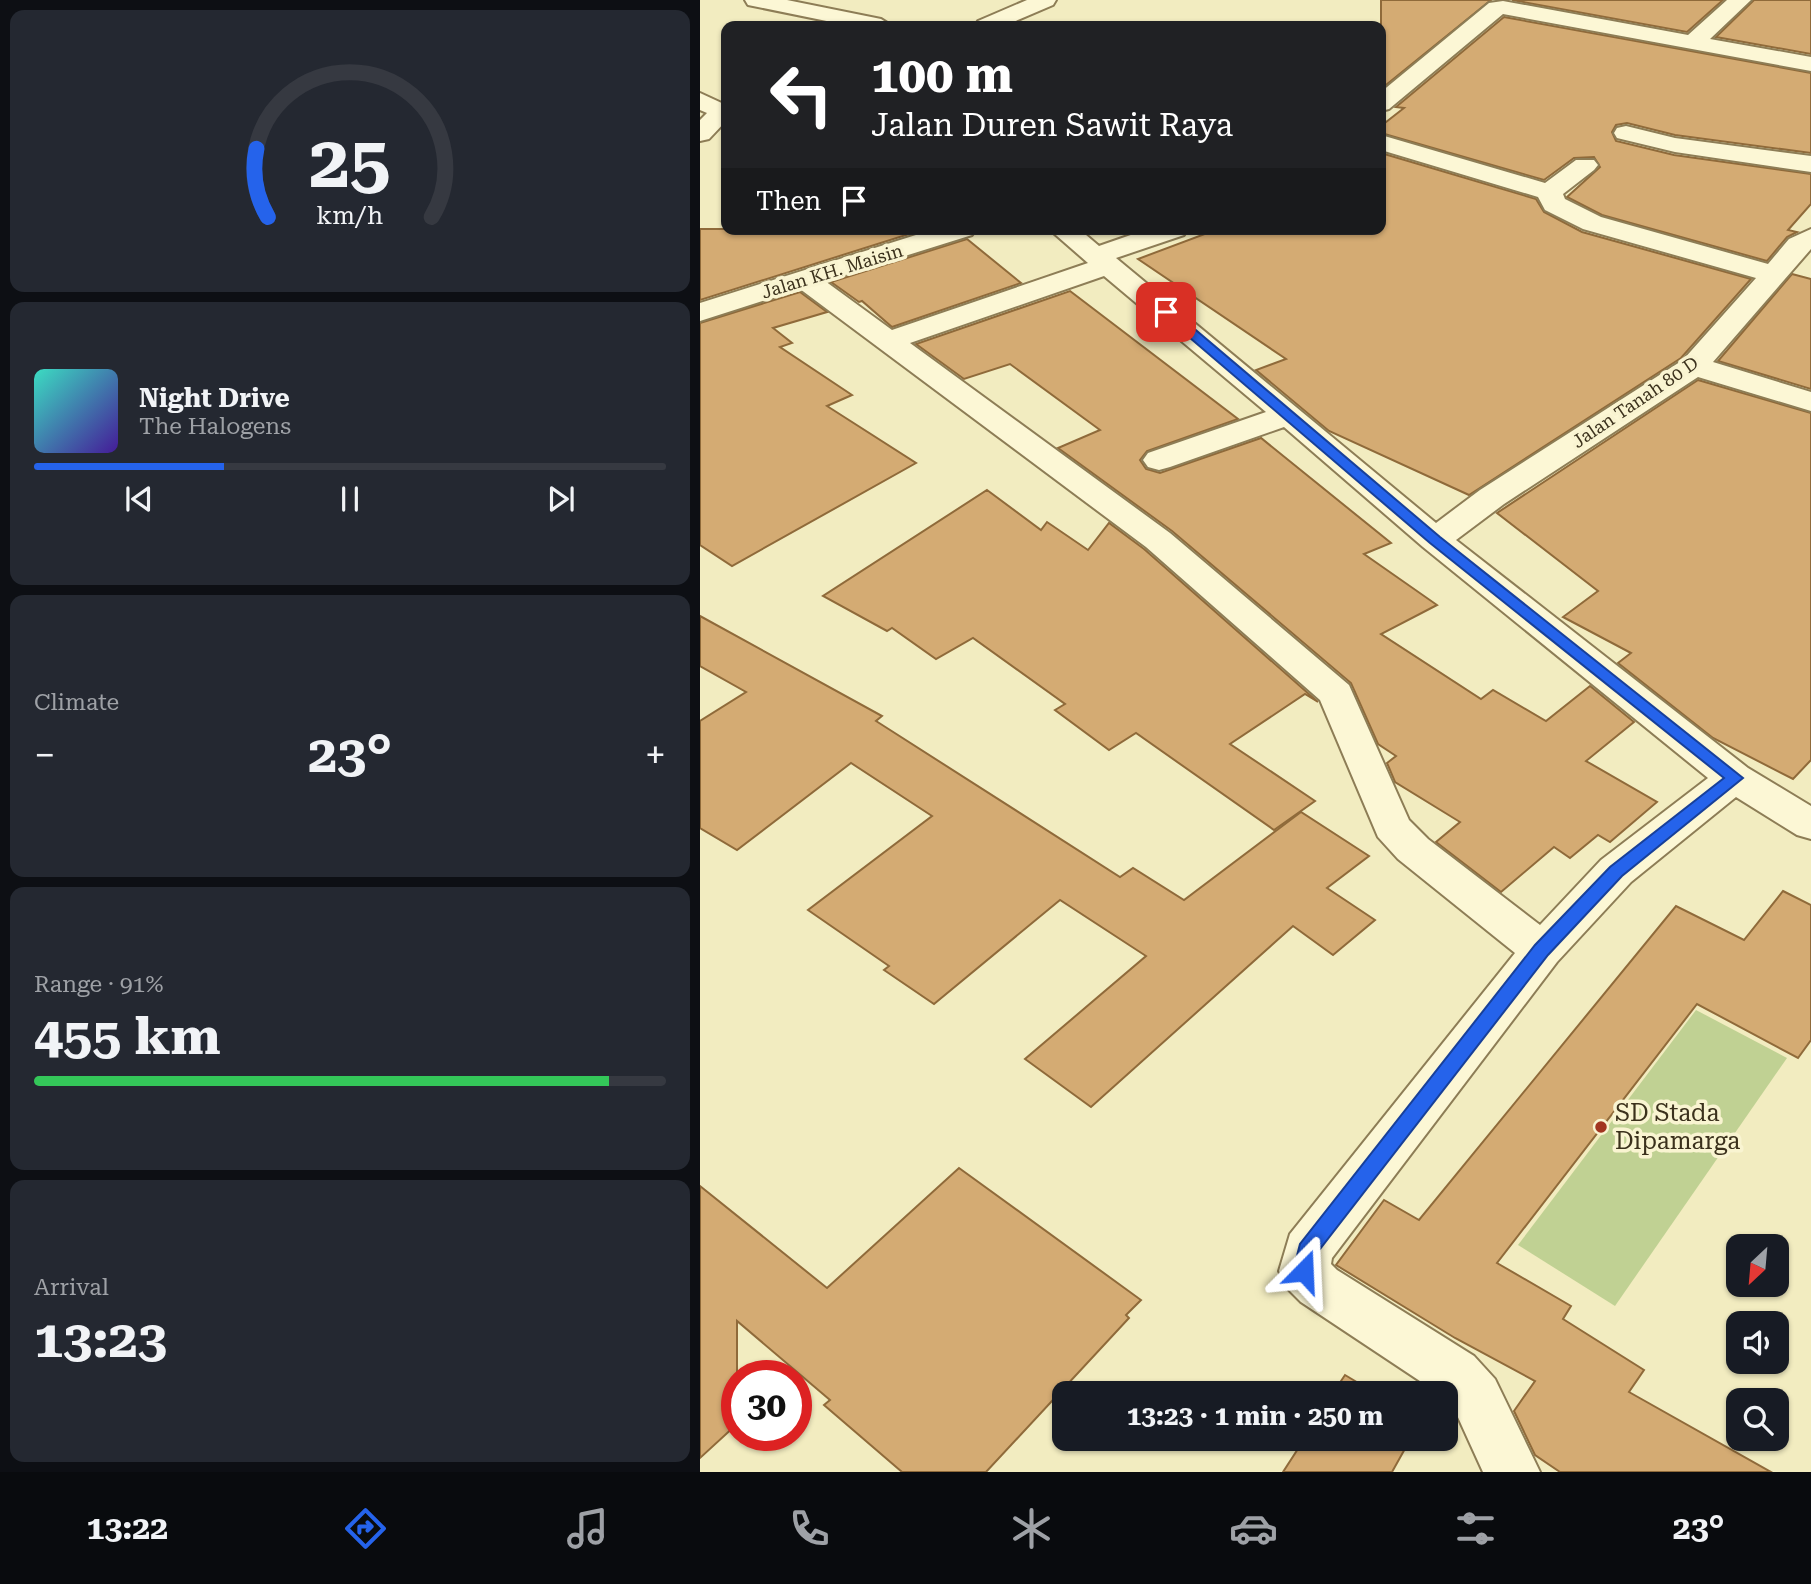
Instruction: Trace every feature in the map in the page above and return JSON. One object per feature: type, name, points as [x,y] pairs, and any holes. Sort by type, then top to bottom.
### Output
[{"type":"street","points":[[761,0],[858,21]]},
{"type":"street","points":[[997,21],[1045,0]]},
{"type":"street","points":[[1694,41],[1740,0]]},
{"type":"street","points":[[1386,100],[1497,8],[1503,7],[1811,64]]},
{"type":"street","points":[[700,100],[721,111]]},
{"type":"street","points":[[700,134],[721,113]]},
{"type":"street","points":[[1626,133],[1675,145],[1811,164]]},
{"type":"street","points":[[1386,143],[1549,192],[1555,205],[1592,223],[1773,274]]},
{"type":"street","points":[[1549,192],[1585,165]]},
{"type":"street","name":"Jalan KH. Maisin","points":[[700,312],[944,235]]},
{"type":"street","points":[[1070,235],[1104,260],[1435,540],[1734,778],[1811,825]]},
{"type":"street","points":[[887,341],[1104,260],[1161,235]]},
{"type":"street","name":"Jalan Tanah 80 D","points":[[1435,540],[1492,497],[1694,366],[1799,245],[1811,237]]},
{"type":"street","points":[[804,279],[1158,540],[1336,694],[1392,827],[1413,849],[1542,950]]},
{"type":"street","points":[[1694,366],[1811,402]]},
{"type":"street","points":[[1159,460],[1287,415]]},
{"type":"street","points":[[1512,1472],[1476,1397],[1454,1373],[1319,1286],[1304,1271],[1308,1250],[1542,950],[1616,872],[1734,778]]},
{"type":"green space","points":[[1696,1010],[1787,1058],[1615,1306],[1518,1245]]},
{"type":"building","points":[[1381,0],[1491,0],[1386,85],[1386,21],[1381,21]]},
{"type":"building","points":[[1512,0],[1723,0],[1687,32]]},
{"type":"building","points":[[1754,0],[1811,0],[1811,54],[1716,37]]},
{"type":"building","points":[[1504,17],[1811,73],[1811,153],[1675,135],[1627,123],[1616,125],[1612,132],[1616,141],[1674,155],[1811,174],[1811,204],[1788,230],[1797,232],[1787,237],[1767,261],[1602,215],[1567,197],[1600,167],[1594,157],[1574,158],[1544,180],[1386,134],[1386,122],[1404,108],[1396,107]]},
{"type":"building","points":[[1386,154],[1536,199],[1544,212],[1582,232],[1751,279],[1681,358],[1469,495],[1329,431],[1256,370],[1286,359],[1138,259],[1202,235],[1386,235]]},
{"type":"building","points":[[700,229],[721,229],[721,235],[906,235],[700,300]]},
{"type":"building","points":[[967,239],[1021,283],[892,327],[862,301],[859,302],[831,282]]},
{"type":"building","points":[[1792,274],[1811,279],[1811,389],[1718,361]]},
{"type":"building","points":[[1070,291],[1238,419],[1147,451],[1140,460],[1146,469],[1160,473],[1261,438],[1391,543],[1364,554],[1437,605],[1381,634],[1481,699],[1493,690],[1546,721],[1590,686],[1634,722],[1586,761],[1657,802],[1610,842],[1598,835],[1570,858],[1554,847],[1501,892],[1436,842],[1460,822],[1395,782],[1387,763],[1396,756],[1378,744],[1351,683],[1172,531],[1058,448],[1100,430],[1010,364],[964,379],[916,344]]},
{"type":"building","points":[[800,292],[827,312],[773,328],[792,343],[780,347],[852,395],[827,406],[916,463],[732,566],[700,545],[700,323]]},
{"type":"building","points":[[1698,380],[1811,413],[1811,760],[1793,779],[1713,738],[1618,663],[1631,653],[1563,617],[1598,591],[1497,513]]},
{"type":"building","points":[[987,490],[1041,530],[1047,522],[1088,550],[1109,523],[1144,549],[1318,702],[1305,694],[1230,744],[1315,801],[1274,830],[1136,733],[1109,750],[1055,710],[1065,704],[973,638],[936,659],[892,628],[887,631],[823,596]]},
{"type":"building","points":[[700,616],[882,716],[876,721],[1120,877],[1133,868],[1184,900],[1301,812],[1369,856],[1327,888],[1375,920],[1333,955],[1293,926],[1091,1107],[1025,1059],[1146,956],[1060,900],[934,1004],[884,970],[889,966],[808,910],[932,816],[851,763],[737,850],[700,828],[700,721],[746,692],[700,666]]},
{"type":"building","points":[[1783,891],[1811,905],[1811,1040],[1798,1058],[1697,1004],[1497,1263],[1571,1306],[1563,1319],[1644,1370],[1629,1392],[1726,1447],[1726,1451],[1734,1451],[1771,1472],[1560,1472],[1535,1455],[1514,1411],[1535,1381],[1455,1338],[1336,1265],[1384,1200],[1419,1220],[1676,906],[1744,940]]},
{"type":"building","points":[[959,1168],[1141,1300],[1126,1315],[1129,1318],[1070,1381],[1052,1381],[1052,1401],[986,1472],[902,1472],[824,1405],[830,1400],[812,1385],[812,1360],[783,1360],[737,1321],[737,1360],[721,1360],[721,1439],[700,1458],[700,1186],[827,1288]]},
{"type":"building","points":[[1345,1375],[1355,1381],[1341,1381]]},
{"type":"building","points":[[1297,1451],[1404,1451],[1392,1472],[1283,1472]]},
{"type":"place","name":"SD Stada Dipamarga","points":[[1601,1127]]},
{"type":"route","points":[[1166,312],[1435,540],[1734,778],[1616,872],[1542,950],[1308,1250],[1304,1271]]}]
